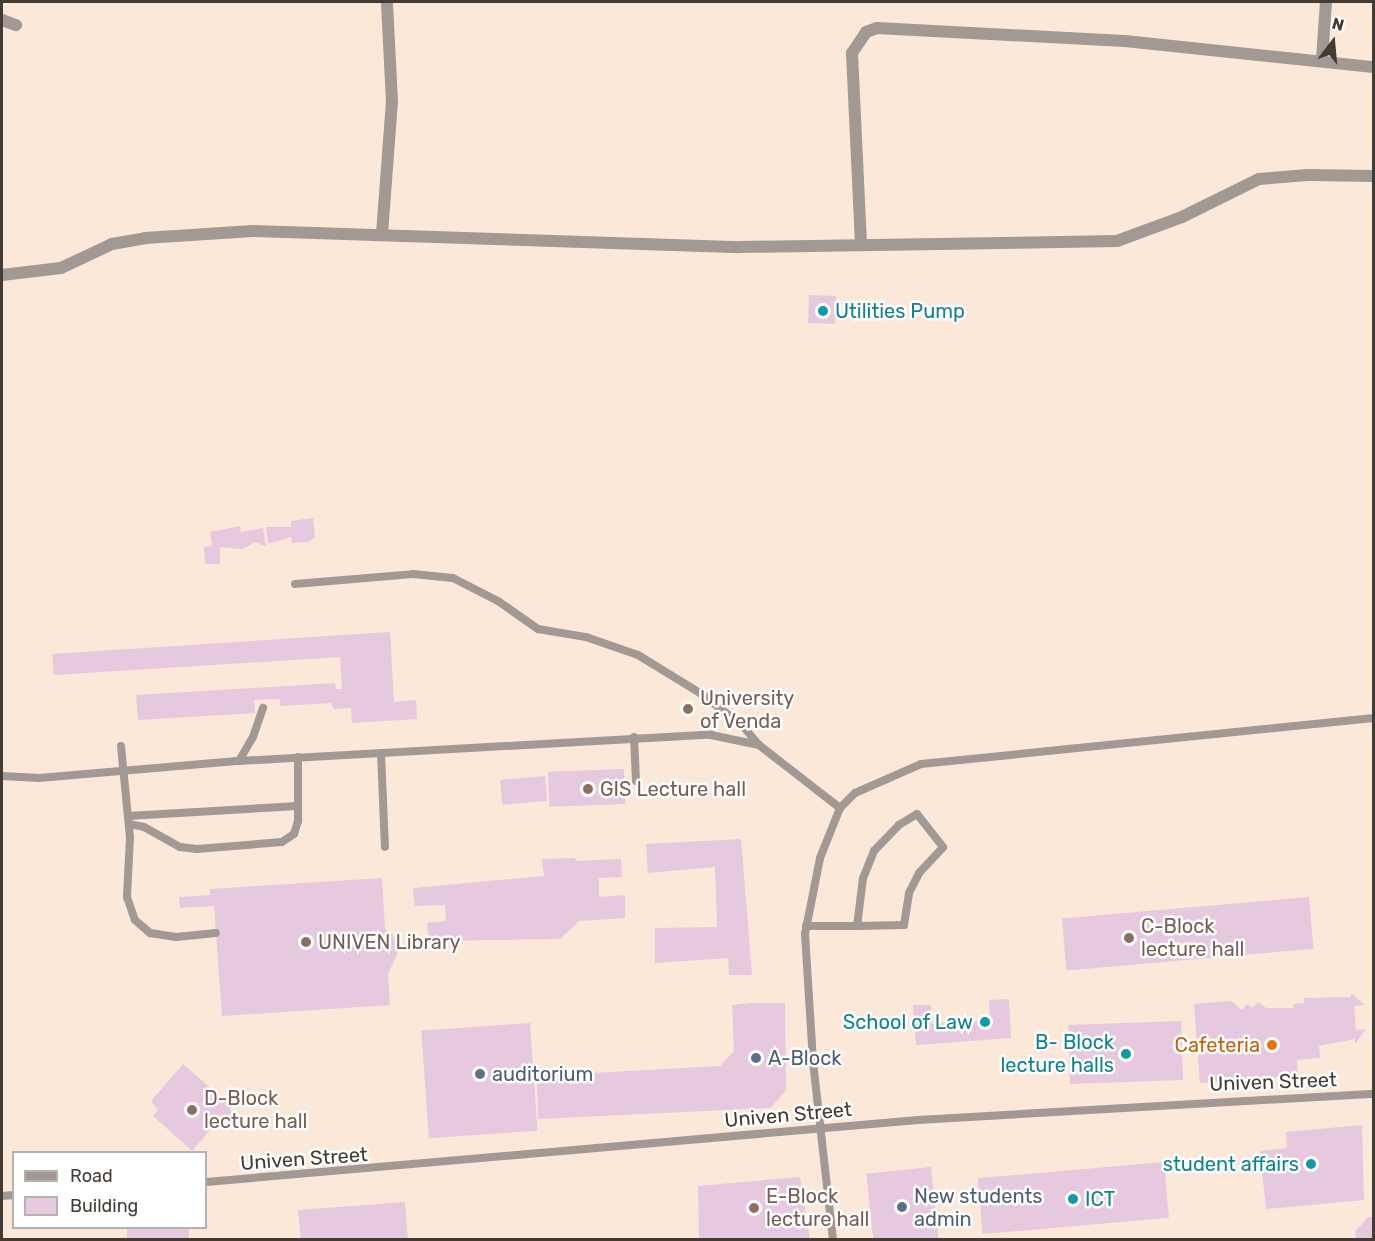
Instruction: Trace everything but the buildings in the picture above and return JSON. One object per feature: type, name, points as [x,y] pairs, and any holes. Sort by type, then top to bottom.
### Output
[{"type":"street","points":[[382,234],[392,102],[387,2]]},
{"type":"street","points":[[1322,59],[1326,2]]},
{"type":"street","points":[[2,20],[16,25]]},
{"type":"street","points":[[861,244],[852,53],[866,32],[877,28],[1102,39],[1322,59],[1374,67]]},
{"type":"street","points":[[2,275],[61,268],[112,244],[145,238],[253,231],[382,234],[594,244],[1117,241],[1182,217],[1259,179],[1308,175],[1374,176]]},
{"type":"lane","points":[[295,584],[424,574],[453,578],[498,601],[538,629],[586,637],[638,655],[700,693],[742,725],[759,745],[840,808]]},
{"type":"lane","points":[[239,761],[253,737],[263,708]]},
{"type":"lane","points":[[832,1239],[823,1128],[805,966],[806,927],[820,858],[840,808],[855,793],[921,764],[1374,718]]},
{"type":"lane","points":[[2,776],[39,778],[239,761],[634,737],[711,735],[759,745]]},
{"type":"lane","points":[[634,737],[636,782]]},
{"type":"lane","points":[[120,746],[129,820],[126,880],[135,920],[150,933],[176,937],[216,933]]},
{"type":"lane","points":[[381,753],[385,847]]},
{"type":"lane","points":[[129,820],[180,847],[197,849],[282,842],[297,827],[298,758]]},
{"type":"lane","points":[[129,820],[298,806]]},
{"type":"lane","points":[[806,927],[857,926],[904,925],[909,893],[919,873],[943,847],[917,814],[899,825],[874,851],[863,878],[857,926]]},
{"type":"lane","name":"Univen Street","points":[[207,1182],[823,1128],[1374,1094]]},
{"type":"place","name":"Utilities Pump","points":[[823,311]]},
{"type":"place","name":"University of Venda","points":[[688,709]]},
{"type":"place","name":"GIS Lecture hall","points":[[588,789]]},
{"type":"place","name":"C-Block lecture hall","points":[[1129,938]]},
{"type":"place","name":"UNIVEN Library","points":[[306,942]]},
{"type":"place","name":"School of Law","points":[[985,1022]]},
{"type":"place","name":"Cafeteria","points":[[1272,1045]]},
{"type":"place","name":"B- Block lecture halls","points":[[1126,1054]]},
{"type":"place","name":"A-Block","points":[[756,1058]]},
{"type":"place","name":"auditorium","points":[[480,1074]]},
{"type":"place","name":"D-Block lecture hall","points":[[192,1110]]},
{"type":"place","name":"student affairs","points":[[1311,1164]]},
{"type":"place","name":"ICT","points":[[1073,1199]]},
{"type":"place","name":"New students admin","points":[[902,1207]]},
{"type":"place","name":"E-Block lecture hall","points":[[754,1208]]}]
